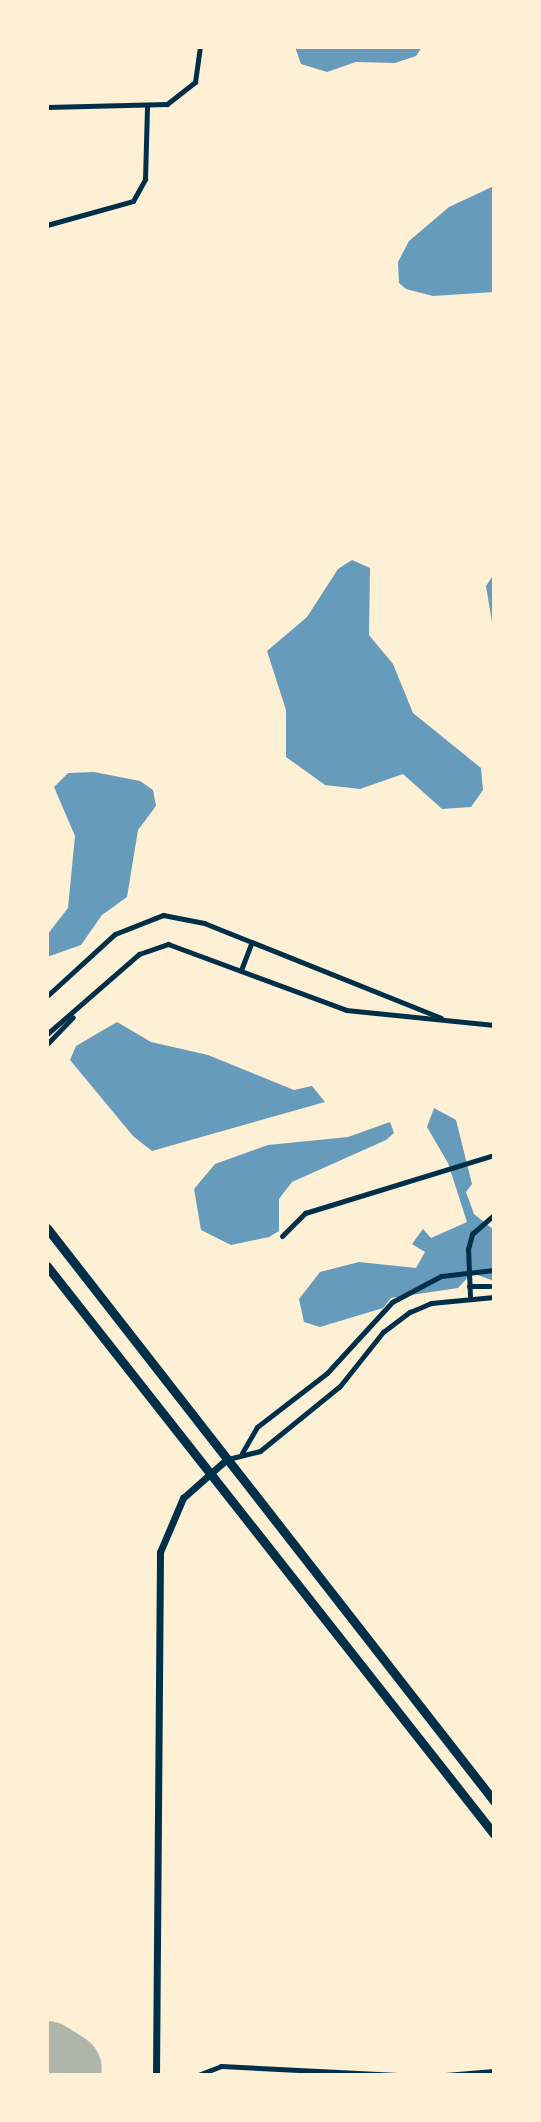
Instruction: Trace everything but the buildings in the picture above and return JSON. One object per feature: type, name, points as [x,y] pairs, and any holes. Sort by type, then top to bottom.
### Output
[{"type":"main road","points":[[47,1228],[494,1801]]},
{"type":"main road","points":[[47,1266],[494,1834]]},
{"type":"street","points":[[47,107],[147,106],[188,91],[200,70],[200,47]]},
{"type":"street","points":[[47,225],[133,201],[145,179],[147,106]]},
{"type":"street","points":[[47,996],[137,921],[184,917],[444,1019]]},
{"type":"street","points":[[242,970],[252,942]]},
{"type":"street","points":[[48,1033],[74,1016],[139,954],[157,946],[189,948],[346,1010],[494,1024]]},
{"type":"street","points":[[47,1044],[68,1029],[74,1016]]},
{"type":"street","points":[[282,1236],[305,1213],[494,1155]]},
{"type":"street","points":[[470,1296],[468,1271],[472,1234],[494,1215]]},
{"type":"street","points":[[242,1453],[257,1427],[327,1373],[392,1302],[441,1276],[494,1270]]},
{"type":"street","points":[[469,1286],[490,1286]]},
{"type":"street","points":[[156,2075],[160,1552],[178,1505],[228,1459],[242,1453],[260,1451],[340,1386],[383,1332],[410,1312],[470,1296],[494,1297]]},
{"type":"street","points":[[198,2075],[221,2066],[398,2075]]},
{"type":"street","points":[[445,2075],[494,2071]]},
{"type":"water","points":[[295,47],[422,47],[416,56],[395,63],[356,62],[327,72],[301,64]]},
{"type":"water","points":[[494,186],[494,292],[433,296],[406,289],[399,283],[398,262],[409,241],[449,207]]},
{"type":"water","points":[[352,560],[370,568],[369,635],[393,664],[413,713],[481,768],[483,790],[471,807],[442,809],[403,774],[360,789],[325,785],[286,757],[286,710],[267,651],[307,617],[338,569]]},
{"type":"water","points":[[494,574],[494,634],[486,586]]},
{"type":"water","points":[[94,772],[140,781],[153,790],[156,806],[138,830],[127,897],[102,915],[81,945],[47,957],[47,935],[68,908],[75,836],[54,787],[68,773]]},
{"type":"water","points":[[117,1022],[151,1042],[208,1055],[294,1090],[312,1086],[325,1102],[152,1151],[133,1136],[70,1060],[76,1046]]},
{"type":"water","points":[[434,1108],[456,1120],[472,1184],[466,1192],[474,1214],[494,1230],[494,1281],[472,1273],[458,1288],[391,1298],[383,1308],[320,1327],[304,1322],[299,1299],[320,1272],[359,1262],[416,1268],[425,1252],[412,1244],[423,1229],[431,1238],[467,1222],[448,1163],[427,1127]]},
{"type":"water","points":[[390,1122],[394,1133],[386,1140],[292,1182],[279,1199],[279,1231],[269,1237],[231,1245],[201,1230],[194,1189],[215,1164],[268,1145],[348,1137]]},
{"type":"runway","points":[[47,2057],[66,2069]]}]
